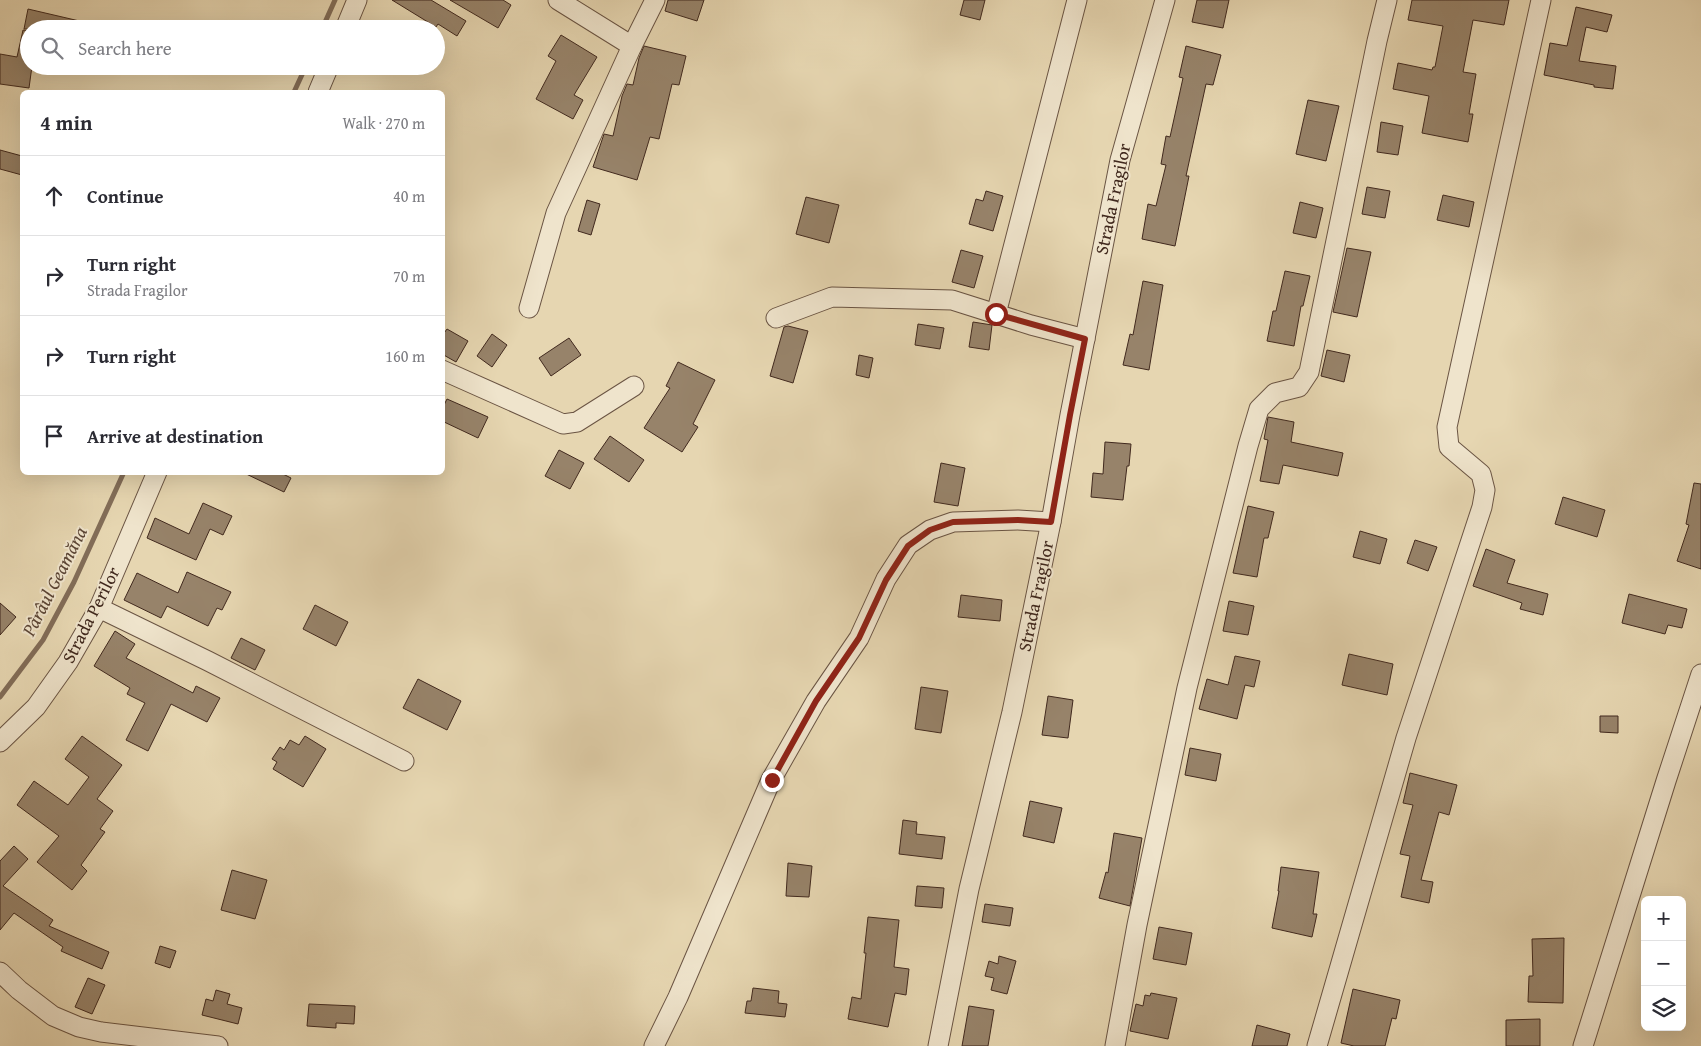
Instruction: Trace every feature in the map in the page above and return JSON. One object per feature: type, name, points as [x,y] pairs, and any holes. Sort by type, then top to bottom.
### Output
[{"type":"street","points":[[349,20],[357,0]]},
{"type":"street","points":[[558,0],[632,46]]},
{"type":"street","points":[[529,308],[556,213],[655,0]]},
{"type":"street","points":[[996,314],[1077,0]]},
{"type":"street","name":"Strada Fragilor","points":[[938,1046],[970,889],[1012,712],[1051,522],[1120,160],[1165,0]]},
{"type":"street","points":[[1115,1046],[1137,925],[1187,688],[1248,446],[1259,409],[1275,393],[1299,387],[1309,372],[1387,0]]},
{"type":"street","points":[[1317,1046],[1406,738],[1482,507],[1485,490],[1481,474],[1448,447],[1447,428],[1541,0]]},
{"type":"street","points":[[319,90],[325,75]]},
{"type":"street","points":[[776,318],[832,297],[952,300],[1085,339]]},
{"type":"street","points":[[445,371],[563,424],[577,422],[634,386]]},
{"type":"street","name":"Strada Perilor","points":[[0,742],[36,706],[68,662],[99,608],[156,475]]},
{"type":"street","points":[[654,1046],[678,997],[772,780],[816,701],[859,638],[886,580],[908,546],[930,530],[953,522],[1018,520],[1051,522]]},
{"type":"street","points":[[99,608],[208,661],[404,761]]},
{"type":"street","points":[[1583,1046],[1701,674]]},
{"type":"street","points":[[0,972],[53,1016],[80,1027],[101,1032],[218,1046]]},
{"type":"building","points":[[392,0],[431,0],[466,21],[457,36],[445,28],[445,20],[425,20]]},
{"type":"building","points":[[450,0],[503,0],[511,5],[498,28]]},
{"type":"building","points":[[668,0],[704,0],[697,21],[665,11]]},
{"type":"building","points":[[964,0],[985,0],[980,20],[960,15]]},
{"type":"building","points":[[1197,0],[1229,0],[1223,28],[1192,22]]},
{"type":"building","points":[[1412,0],[1509,0],[1504,25],[1473,20],[1463,72],[1476,74],[1469,114],[1473,114],[1468,142],[1422,133],[1429,96],[1393,89],[1398,63],[1432,70],[1435,67],[1443,26],[1408,20]]},
{"type":"building","points":[[1576,7],[1612,15],[1607,32],[1586,27],[1579,61],[1616,66],[1613,89],[1594,87],[1594,85],[1544,75],[1550,43],[1567,46]]},
{"type":"building","points":[[28,9],[75,20],[26,20]]},
{"type":"building","points":[[561,35],[597,57],[574,95],[583,100],[573,119],[536,99],[556,61],[548,56]]},
{"type":"building","points":[[20,44],[20,75],[31,75],[29,88],[0,84],[0,54],[17,57]]},
{"type":"building","points":[[644,46],[686,56],[679,85],[672,84],[659,139],[650,137],[637,180],[593,167],[604,134],[613,136],[622,96],[627,84],[633,85],[639,58]]},
{"type":"building","points":[[1186,46],[1221,55],[1213,85],[1206,84],[1186,176],[1189,176],[1175,246],[1142,239],[1148,204],[1156,206],[1166,165],[1161,164],[1166,136],[1170,137],[1183,78],[1179,77]]},
{"type":"building","points":[[1308,100],[1339,106],[1326,161],[1296,154]]},
{"type":"building","points":[[1381,122],[1403,126],[1398,155],[1377,152]]},
{"type":"building","points":[[0,150],[20,155],[20,174],[0,169]]},
{"type":"building","points":[[1367,187],[1390,191],[1385,218],[1362,214]]},
{"type":"building","points":[[986,191],[1003,196],[993,231],[969,224],[976,199],[983,201]]},
{"type":"building","points":[[1443,195],[1474,202],[1469,227],[1437,220]]},
{"type":"building","points":[[806,197],[839,205],[829,243],[796,234]]},
{"type":"building","points":[[587,200],[600,204],[591,235],[578,231]]},
{"type":"building","points":[[1300,202],[1323,208],[1316,238],[1293,233]]},
{"type":"building","points":[[1347,248],[1371,252],[1357,317],[1333,312]]},
{"type":"building","points":[[961,250],[983,256],[974,288],[952,282]]},
{"type":"building","points":[[1285,271],[1310,276],[1303,306],[1301,306],[1294,346],[1267,341],[1273,311],[1276,311]]},
{"type":"building","points":[[1143,281],[1163,285],[1149,370],[1123,365],[1130,334],[1133,335]]},
{"type":"building","points":[[973,322],[992,325],[989,350],[969,347]]},
{"type":"building","points":[[918,324],[944,328],[940,349],[915,345]]},
{"type":"building","points":[[788,326],[808,331],[793,383],[770,376],[784,327]]},
{"type":"building","points":[[447,329],[468,341],[456,362],[445,356],[445,332]]},
{"type":"building","points":[[492,334],[507,345],[492,367],[477,356]]},
{"type":"building","points":[[569,338],[581,355],[551,376],[539,358]]},
{"type":"building","points":[[1327,350],[1350,355],[1344,382],[1321,376]]},
{"type":"building","points":[[859,355],[873,358],[869,378],[856,375]]},
{"type":"building","points":[[678,362],[715,380],[693,424],[698,427],[682,452],[644,428],[670,388],[666,386]]},
{"type":"building","points":[[447,399],[488,417],[478,438],[445,422],[445,403]]},
{"type":"building","points":[[1268,417],[1294,422],[1291,442],[1343,453],[1338,476],[1283,465],[1279,484],[1260,481],[1268,440],[1264,439]]},
{"type":"building","points":[[610,436],[644,460],[629,482],[594,459]]},
{"type":"building","points":[[1105,442],[1131,444],[1123,500],[1091,497],[1093,473],[1103,474]]},
{"type":"building","points":[[559,450],[584,463],[570,489],[545,476]]},
{"type":"building","points":[[941,463],[965,468],[958,506],[934,502]]},
{"type":"building","points":[[248,475],[285,475],[291,478],[284,492]]},
{"type":"building","points":[[1694,483],[1701,484],[1701,569],[1677,561],[1689,525],[1686,524]]},
{"type":"building","points":[[1563,497],[1605,510],[1597,537],[1555,524]]},
{"type":"building","points":[[203,503],[232,516],[223,535],[210,529],[196,560],[147,538],[155,518],[189,534]]},
{"type":"building","points":[[1248,506],[1274,512],[1268,538],[1264,538],[1257,577],[1233,573]]},
{"type":"building","points":[[1360,531],[1387,539],[1380,564],[1353,557]]},
{"type":"building","points":[[1415,540],[1437,547],[1428,571],[1407,563]]},
{"type":"building","points":[[1486,549],[1515,560],[1507,583],[1548,594],[1543,615],[1520,609],[1522,603],[1473,586]]},
{"type":"building","points":[[187,572],[231,592],[222,610],[217,608],[208,626],[167,606],[161,618],[124,600],[137,573],[178,593]]},
{"type":"building","points":[[1629,594],[1687,609],[1682,628],[1668,625],[1665,634],[1622,623]]},
{"type":"building","points":[[961,595],[1002,600],[1000,621],[958,617]]},
{"type":"building","points":[[1229,601],[1254,606],[1248,635],[1223,631]]},
{"type":"building","points":[[0,603],[16,617],[0,635]]},
{"type":"building","points":[[315,605],[348,622],[336,646],[303,629]]},
{"type":"building","points":[[115,631],[135,644],[126,658],[193,693],[196,686],[220,698],[207,722],[171,704],[148,751],[126,740],[145,703],[127,694],[130,688],[94,666]]},
{"type":"building","points":[[241,638],[265,650],[255,670],[231,658]]},
{"type":"building","points":[[1349,654],[1393,664],[1387,695],[1342,685]]},
{"type":"building","points":[[1235,656],[1260,661],[1254,687],[1245,685],[1237,719],[1199,709],[1207,679],[1228,685]]},
{"type":"building","points":[[418,679],[461,701],[447,730],[403,708]]},
{"type":"building","points":[[921,687],[948,691],[941,733],[915,729]]},
{"type":"building","points":[[1048,696],[1073,700],[1068,738],[1042,735]]},
{"type":"building","points":[[1600,716],[1618,716],[1618,733],[1600,732]]},
{"type":"building","points":[[82,736],[122,765],[97,799],[113,811],[100,829],[105,832],[81,865],[87,871],[72,890],[37,862],[59,836],[17,805],[34,781],[68,805],[89,777],[65,759]]},
{"type":"building","points":[[305,736],[326,749],[303,787],[273,769],[277,762],[272,759],[280,747],[284,750],[290,740],[299,745]]},
{"type":"building","points":[[1190,748],[1221,754],[1216,781],[1185,775]]},
{"type":"building","points":[[1410,773],[1457,785],[1449,815],[1439,812],[1421,880],[1433,882],[1429,903],[1401,897],[1410,856],[1400,854],[1413,805],[1403,803]]},
{"type":"building","points":[[1030,801],[1062,808],[1054,843],[1023,836]]},
{"type":"building","points":[[903,820],[917,822],[916,834],[945,837],[942,859],[899,854]]},
{"type":"building","points":[[1114,833],[1142,838],[1130,906],[1099,898],[1106,872],[1108,873]]},
{"type":"building","points":[[14,846],[28,859],[3,886],[53,920],[49,926],[109,952],[102,969],[61,951],[63,947],[14,913],[0,930],[0,861]]},
{"type":"building","points":[[788,863],[812,866],[809,897],[786,896]]},
{"type":"building","points":[[1281,867],[1319,872],[1313,914],[1317,914],[1312,937],[1272,928],[1279,891]]},
{"type":"building","points":[[232,870],[267,880],[255,919],[221,910]]},
{"type":"building","points":[[917,886],[944,888],[942,908],[915,906]]},
{"type":"building","points":[[985,904],[1013,908],[1010,926],[982,922]]},
{"type":"building","points":[[868,917],[899,920],[894,967],[909,969],[906,995],[895,993],[888,1027],[848,1019],[852,997],[861,999]]},
{"type":"building","points":[[1159,927],[1192,933],[1186,965],[1153,959]]},
{"type":"building","points":[[1564,938],[1563,1003],[1528,1002],[1529,976],[1533,976],[1532,939]]},
{"type":"building","points":[[160,946],[176,951],[170,968],[155,963]]},
{"type":"building","points":[[999,956],[1016,961],[1007,994],[991,990],[994,978],[985,976],[989,961],[998,964]]},
{"type":"building","points":[[88,978],[105,985],[92,1014],[75,1007]]},
{"type":"building","points":[[753,988],[779,991],[778,1003],[787,1004],[785,1017],[745,1013],[747,1001],[751,1001]]},
{"type":"building","points":[[1353,989],[1400,1000],[1396,1019],[1392,1018],[1385,1046],[1354,1046],[1341,1043]]},
{"type":"building","points":[[216,990],[230,994],[227,1004],[242,1008],[238,1024],[202,1015],[206,999],[213,1001]]},
{"type":"building","points":[[1151,993],[1177,998],[1168,1039],[1130,1031],[1136,1004],[1143,1006],[1145,995],[1150,996]]},
{"type":"building","points":[[309,1004],[355,1006],[354,1024],[336,1023],[336,1028],[307,1026]]},
{"type":"building","points":[[969,1006],[994,1010],[988,1046],[962,1046]]},
{"type":"building","points":[[1540,1019],[1540,1046],[1506,1046],[1506,1020]]},
{"type":"building","points":[[1257,1025],[1290,1034],[1287,1046],[1252,1046]]},
{"type":"waterway","name":"Pârâul Geamăna","points":[[326,20],[335,0]]},
{"type":"waterway","name":"Pârâul Geamăna","points":[[295,90],[302,75]]},
{"type":"waterway","name":"Pârâul Geamăna","points":[[0,697],[43,640],[74,582],[123,475]]},
{"type":"route","points":[[772,780],[816,701],[859,638],[886,580],[908,546],[930,530],[953,522],[1018,520],[1051,522],[1085,339],[996,314]]}]
